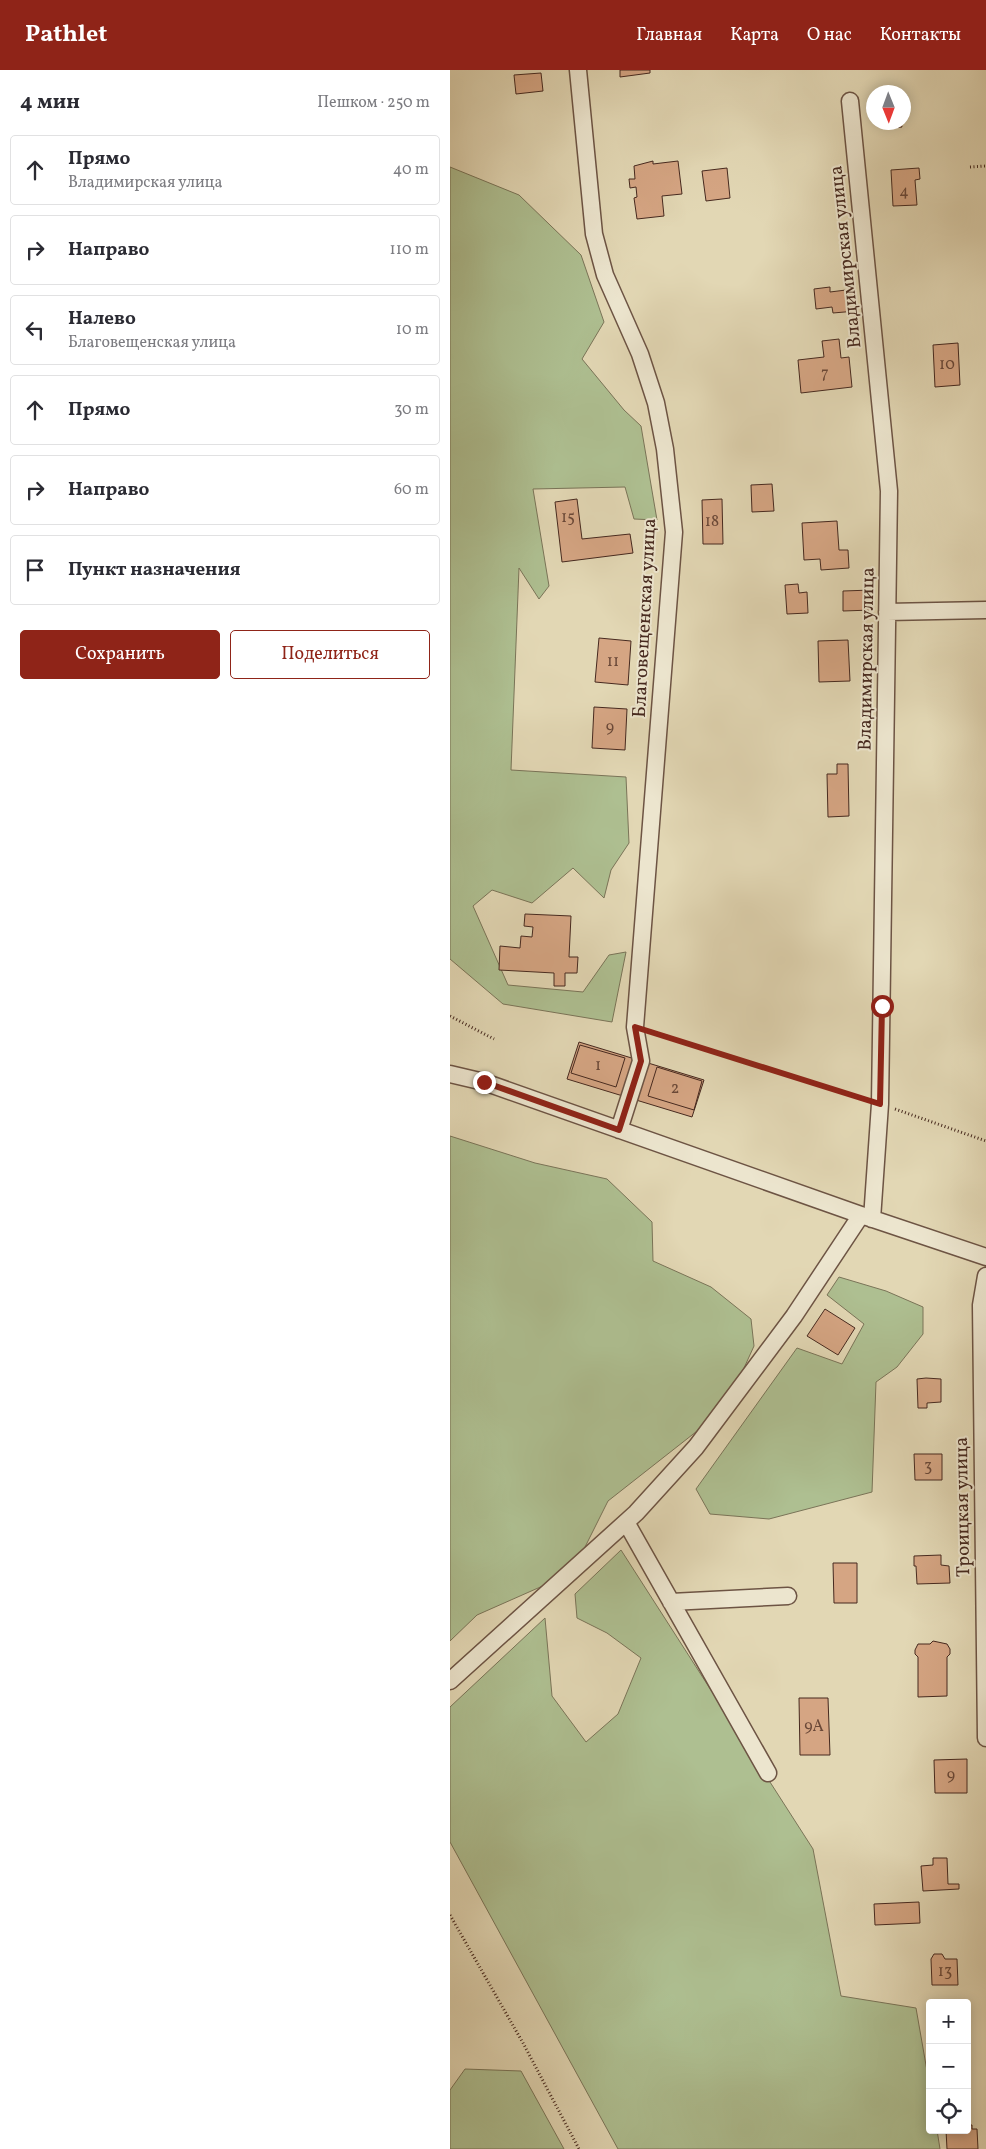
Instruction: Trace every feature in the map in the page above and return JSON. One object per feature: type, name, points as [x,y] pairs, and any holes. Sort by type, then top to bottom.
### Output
[{"type":"street","name":"Благовещенская улица","points":[[578,70],[594,234],[605,275],[640,354],[656,403],[665,449],[674,532],[635,1027],[641,1061],[619,1130]]},
{"type":"street","name":"Владимирская улица","points":[[850,101],[889,491],[880,1104],[866,1217]]},
{"type":"street","points":[[888,612],[986,610]]},
{"type":"street","points":[[450,1074],[484,1082],[866,1217],[986,1257]]},
{"type":"street","points":[[450,1681],[626,1522],[696,1447],[866,1217]]},
{"type":"street","name":"Троицкая улица","points":[[986,1276],[981,1305],[986,1738]]},
{"type":"street","points":[[626,1522],[768,1773]]},
{"type":"street","points":[[672,1602],[788,1596]]},
{"type":"path","points":[[970,167],[986,166]]},
{"type":"path","points":[[450,1016],[494,1039]]},
{"type":"path","points":[[635,1027],[880,1104],[986,1141]]},
{"type":"path","points":[[450,1916],[523,2042],[579,2149]]},
{"type":"green space","points":[[450,167],[519,195],[581,255],[604,322],[582,359],[624,410],[641,426],[657,520],[634,519],[625,487],[533,489],[549,586],[539,599],[519,568],[511,770],[626,777],[629,843],[611,870],[604,898],[573,868],[532,903],[492,890],[473,906],[508,985],[583,992],[609,955],[626,952],[612,1022],[503,1004],[450,959]]},
{"type":"green space","points":[[450,1136],[535,1163],[607,1179],[652,1222],[653,1261],[711,1287],[751,1319],[754,1346],[739,1379],[734,1402],[608,1501],[572,1573],[477,1615],[450,1641]]},
{"type":"green space","points":[[839,1277],[886,1291],[923,1307],[923,1334],[897,1367],[876,1382],[872,1492],[769,1519],[710,1514],[696,1489],[797,1348],[842,1364],[864,1324],[827,1295]]},
{"type":"green space","points":[[621,1550],[813,1849],[841,1996],[916,2008],[926,2065],[926,2134],[938,2134],[940,2149],[618,2149],[450,1842],[450,1707],[545,1618],[552,1696],[586,1742],[618,1714],[641,1658],[607,1633],[577,1618],[575,1594]]},
{"type":"green space","points":[[465,2069],[521,2071],[564,2149],[450,2149],[450,2090]]},
{"type":"building","points":[[620,70],[650,70],[650,73],[620,77]]},
{"type":"building","points":[[541,73],[543,91],[516,94],[514,75]]},
{"type":"building","points":[[653,161],[653,164],[678,161],[682,194],[662,196],[664,216],[637,219],[634,198],[637,197],[636,187],[630,188],[629,179],[635,179],[634,166]]},
{"type":"building","points":[[727,168],[730,198],[706,201],[702,171]]},
{"type":"building","points":[[919,168],[920,179],[915,180],[917,205],[893,206],[891,170]]},
{"type":"building","points":[[830,287],[830,292],[854,289],[856,311],[833,313],[832,307],[816,309],[814,289]]},
{"type":"building","points":[[839,339],[841,358],[849,357],[852,387],[801,393],[798,360],[824,357],[822,341]]},
{"type":"building","points":[[958,343],[960,385],[935,387],[933,345]]},
{"type":"building","points":[[772,484],[774,511],[752,512],[751,485]]},
{"type":"building","points":[[577,499],[582,539],[630,534],[633,553],[562,562],[555,502]]},
{"type":"building","points":[[722,499],[723,544],[703,544],[702,500]]},
{"type":"building","points":[[837,521],[839,550],[848,550],[849,568],[821,570],[820,559],[804,560],[802,523]]},
{"type":"building","points":[[798,584],[799,593],[807,592],[808,613],[787,614],[785,585]]},
{"type":"building","points":[[872,590],[872,610],[843,611],[843,591]]},
{"type":"building","points":[[599,638],[631,641],[628,685],[595,682]]},
{"type":"building","points":[[848,640],[850,681],[819,682],[818,641]]},
{"type":"building","points":[[594,707],[627,709],[625,750],[592,748]]},
{"type":"building","points":[[837,764],[848,764],[849,816],[828,817],[827,774],[837,774]]},
{"type":"building","points":[[525,914],[571,916],[569,957],[578,957],[577,973],[565,973],[565,986],[554,986],[554,973],[499,970],[500,946],[520,948],[521,936],[532,937],[533,927],[524,926]]},
{"type":"building","points":[[579,1042],[704,1080],[692,1117],[567,1079]]},
{"type":"building","points":[[580,1045],[625,1058],[616,1087],[571,1073]]},
{"type":"building","points":[[657,1067],[702,1081],[694,1110],[648,1096]]},
{"type":"building","points":[[825,1309],[855,1328],[838,1355],[807,1336]]},
{"type":"building","points":[[917,1379],[941,1379],[941,1402],[927,1403],[927,1408],[918,1408]]},
{"type":"building","points":[[914,1454],[942,1454],[942,1480],[915,1480]]},
{"type":"building","points":[[941,1555],[941,1565],[949,1566],[950,1583],[917,1584],[914,1556]]},
{"type":"building","points":[[833,1563],[857,1563],[857,1603],[834,1603]]},
{"type":"building","points":[[933,1641],[947,1644],[950,1649],[950,1654],[947,1657],[947,1696],[918,1697],[918,1657],[915,1654],[915,1650],[918,1644],[930,1644]]},
{"type":"building","points":[[799,1698],[828,1698],[830,1755],[800,1755]]},
{"type":"building","points":[[967,1759],[967,1793],[935,1793],[934,1760]]},
{"type":"building","points":[[933,1858],[947,1858],[948,1884],[959,1884],[959,1889],[923,1891],[921,1866],[933,1865]]},
{"type":"building","points":[[919,1902],[920,1923],[875,1925],[874,1904]]},
{"type":"building","points":[[934,1954],[942,1954],[945,1959],[957,1959],[958,1985],[932,1985],[931,1959]]},
{"type":"building","points":[[971,2125],[972,2129],[977,2129],[978,2149],[947,2149],[946,2134],[971,2134]]},
{"type":"route","points":[[484,1082],[619,1130],[641,1061],[635,1027],[880,1104],[882,1006]]}]
